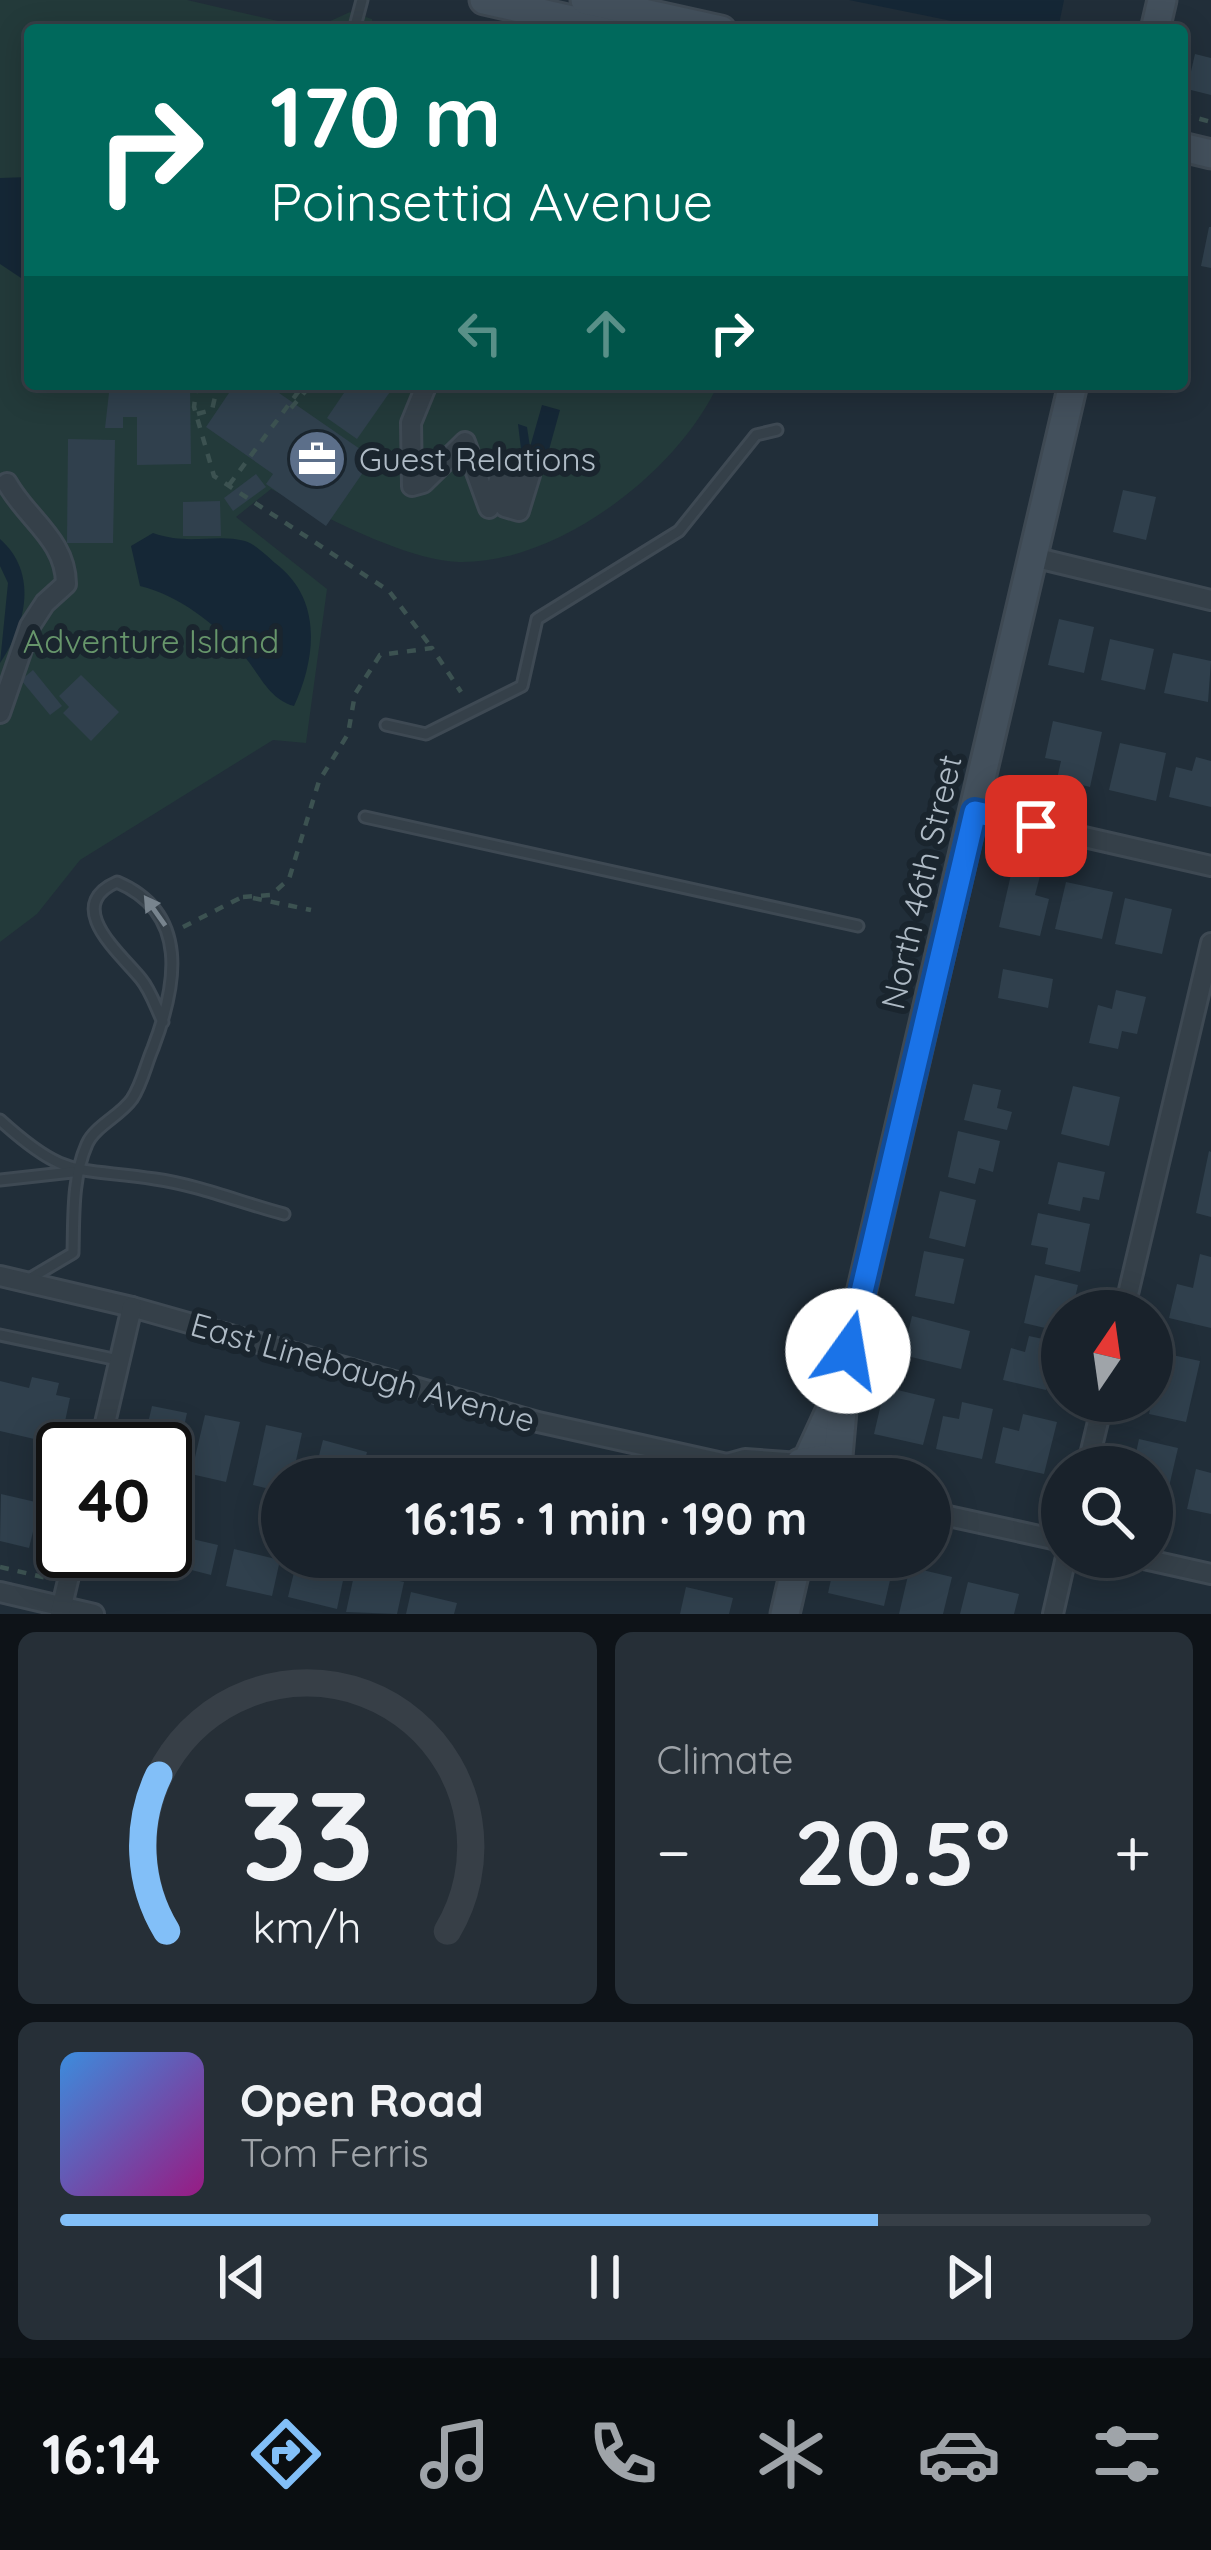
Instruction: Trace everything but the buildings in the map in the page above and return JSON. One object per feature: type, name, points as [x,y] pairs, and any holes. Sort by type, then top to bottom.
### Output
[{"type":"street","points":[[484,0],[590,24]]},
{"type":"street","points":[[585,0],[694,24]]},
{"type":"street","points":[[425,390],[411,423],[412,486],[423,483],[465,442],[488,508],[505,463],[514,464],[505,507],[522,507],[530,475]]},
{"type":"street","name":"North 46th Street","points":[[805,1458],[837,1396],[1072,390]]},
{"type":"street","points":[[0,713],[30,626],[45,603],[67,584],[66,568],[49,532],[20,508],[7,483]]},
{"type":"street","points":[[1034,557],[1211,600]]},
{"type":"street","points":[[975,812],[1211,866]]},
{"type":"street","points":[[1129,1290],[1211,943]]},
{"type":"street","name":"East Linebaugh Avenue","points":[[0,1276],[132,1307],[538,1422],[701,1458]]},
{"type":"street","points":[[105,1422],[132,1307]]},
{"type":"street","name":"North 46th Street","points":[[837,1396],[842,1410],[841,1458]]},
{"type":"street","points":[[951,1516],[1041,1535]]},
{"type":"street","points":[[1173,1566],[1211,1574]]},
{"type":"street","points":[[61,1610],[69,1578]]},
{"type":"street","points":[[785,1614],[793,1578]]},
{"type":"street","points":[[1053,1614],[1061,1578]]},
{"type":"street","points":[[0,1592],[61,1610],[94,1614]]},
{"type":"lane","points":[[386,725],[426,734],[522,686],[537,619],[679,531],[756,435],[777,430]]},
{"type":"lane","points":[[365,818],[858,926]]},
{"type":"lane","points":[[25,1281],[73,1252],[77,1172],[89,1137],[134,1097],[163,1022],[174,972],[166,923],[143,893],[117,883],[105,888],[94,904],[97,931],[144,982],[163,1022]]},
{"type":"lane","points":[[0,1120],[35,1150],[77,1172]]},
{"type":"lane","points":[[0,1180],[77,1172],[158,1179],[284,1214]]},
{"type":"lane","points":[[0,1335],[120,1360]]},
{"type":"path","points":[[197,390],[197,415],[214,476],[389,591],[461,692]]},
{"type":"path","points":[[197,415],[212,410],[217,390]]},
{"type":"path","points":[[229,486],[304,390]]},
{"type":"path","points":[[168,937],[243,897],[272,895],[289,879],[319,781],[348,734],[356,694],[370,665],[391,652],[432,648]]},
{"type":"path","points":[[243,897],[311,910]]},
{"type":"path","points":[[0,1567],[53,1579]]},
{"type":"green space","name":"Adventure Island","points":[[0,0],[187,0],[291,24],[24,24],[24,390],[715,390],[675,449],[611,507],[535,548],[496,559],[458,562],[412,553],[271,489],[236,517],[327,589],[306,743],[273,740],[80,860],[37,914],[0,942]]},
{"type":"green space","name":"Adventure Island","points":[[350,12],[372,19],[373,24],[324,24]]},
{"type":"water","points":[[849,0],[1064,0],[1059,24],[967,24]]},
{"type":"water","points":[[24,177],[24,280],[0,264],[0,178]]},
{"type":"water","points":[[542,405],[560,410],[547,457],[540,461],[522,457],[518,424],[527,427],[530,447]]},
{"type":"water","points":[[153,533],[179,539],[245,541],[290,578],[308,611],[311,630],[307,668],[294,706],[270,691],[208,621],[169,596],[140,586],[131,546]]},
{"type":"water","points":[[0,539],[20,567],[24,599],[17,632],[0,663],[8,583],[0,566]]},
{"type":"place","name":"Guest Relations","points":[[317,459]]},
{"type":"route","points":[[848,1351],[975,812],[1036,826]]}]
